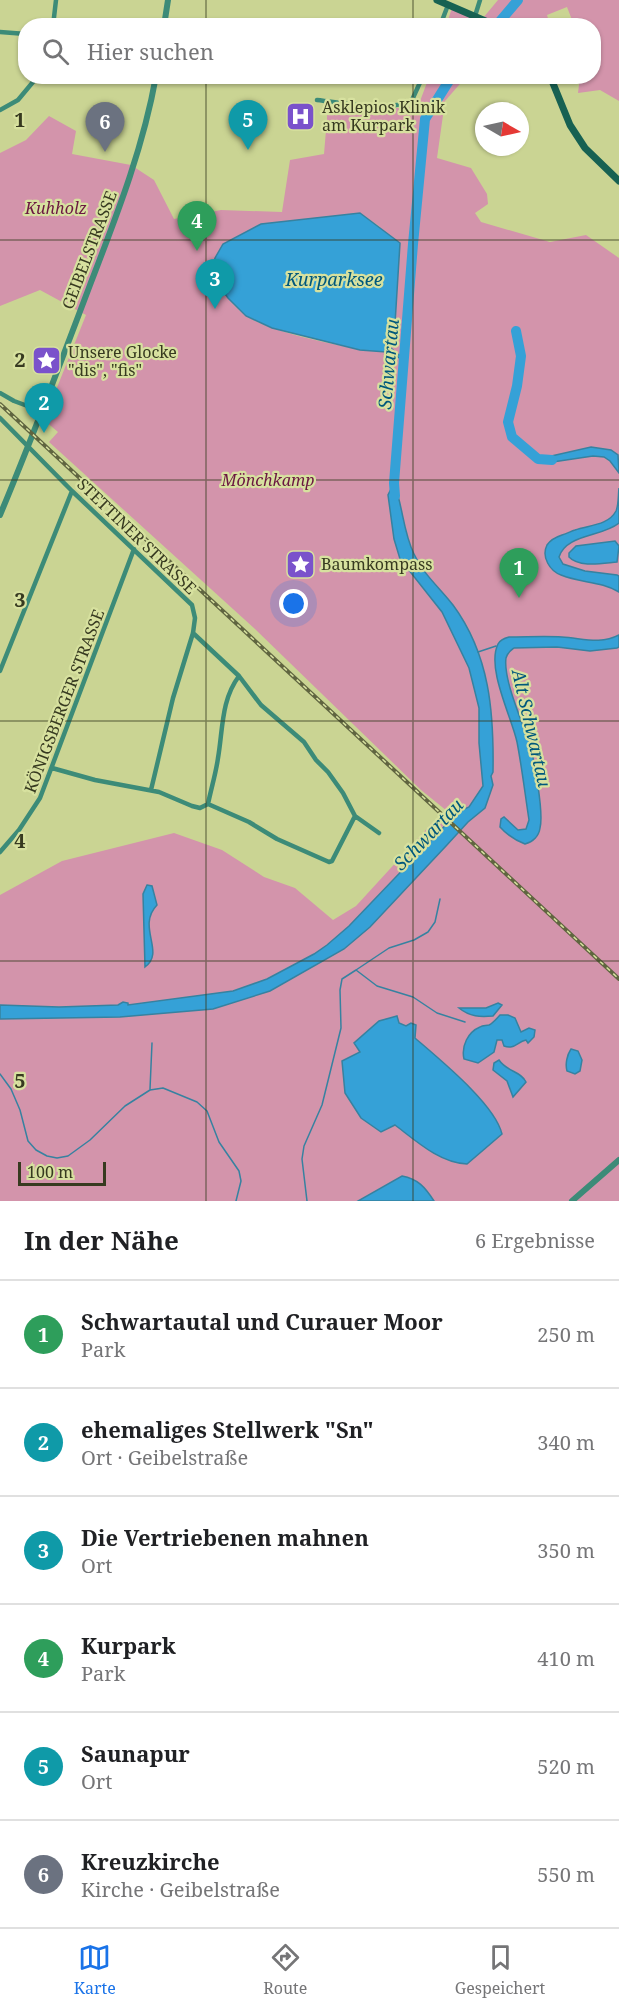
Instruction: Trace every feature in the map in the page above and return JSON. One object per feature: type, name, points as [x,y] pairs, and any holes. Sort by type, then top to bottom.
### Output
[{"type":"main road","points":[[437,0],[481,18]]},
{"type":"main road","points":[[553,84],[570,125],[585,148],[619,181]]},
{"type":"street","points":[[54,18],[56,0]]},
{"type":"street","points":[[165,18],[168,0]]},
{"type":"street","points":[[476,16],[480,0]]},
{"type":"street","points":[[443,18],[448,5]]},
{"type":"street","points":[[0,32],[18,33]]},
{"type":"street","points":[[0,110],[18,100],[31,84]]},
{"type":"street","name":"GEIBELSTRASSE","points":[[0,515],[3,502],[34,429],[128,184],[154,84]]},
{"type":"street","points":[[316,100],[396,106],[412,100],[419,84]]},
{"type":"street","points":[[0,393],[41,411]]},
{"type":"street","name":"STETTINER STRASSE","points":[[0,418],[72,491],[192,605],[195,618],[193,633]]},
{"type":"street","points":[[0,671],[72,491]]},
{"type":"street","name":"KÖNIGSBERGER STRASSE","points":[[0,852],[19,830],[40,798],[134,549]]},
{"type":"street","points":[[150,790],[173,698],[193,633],[239,676],[261,705],[304,742],[343,793],[355,816],[379,833]]},
{"type":"street","points":[[208,804],[218,757],[223,716],[228,698],[239,676]]},
{"type":"street","points":[[52,768],[95,780],[150,790],[200,808],[208,804]]},
{"type":"street","points":[[208,804],[329,862],[332,861],[355,816]]},
{"type":"street","points":[[573,1201],[619,1160]]},
{"type":"green space","points":[[498,0],[619,0],[619,101],[600,90],[578,93],[579,84],[601,84],[601,18],[571,18],[567,7],[547,15],[548,18],[483,18]]},
{"type":"green space","points":[[453,5],[483,18],[449,18]]},
{"type":"green space","points":[[426,84],[460,84],[445,101],[437,158],[471,168],[487,194],[488,204],[475,213],[481,222],[550,242],[586,235],[619,258],[619,1201],[0,1201],[0,895],[62,861],[174,833],[222,850],[264,877],[295,888],[333,920],[356,906],[432,823],[441,820],[447,811],[421,790],[255,629],[49,442],[58,432],[44,420],[86,315],[40,290],[0,306],[0,153],[26,140],[49,116],[76,131],[72,154],[131,165],[154,180],[174,219],[221,210],[282,212],[290,160],[324,154],[328,106],[362,110],[413,107],[419,104]],"holes":[[[360,213],[380,227],[385,352],[333,344],[272,328],[244,314],[217,283]]]},
{"type":"water","name":"Kurparksee","points":[[360,213],[400,243],[394,340],[390,347],[404,360],[395,356],[388,348],[386,352],[360,350],[272,328],[246,316],[217,283],[212,270],[215,258],[223,244],[261,224]]},
{"type":"water","points":[[591,447],[611,450],[618,455],[619,473],[604,457],[593,456],[546,463],[538,459]]},
{"type":"water","points":[[394,483],[414,554],[465,624],[482,664],[491,706],[493,750],[491,776],[493,785],[485,808],[468,822],[370,927],[344,949],[270,991],[213,1009],[120,1017],[0,1019],[0,1005],[59,1007],[118,1005],[123,1002],[128,1005],[233,991],[267,979],[327,945],[349,926],[458,812],[469,807],[483,786],[479,708],[469,668],[442,612],[400,559],[394,539],[388,495]]},
{"type":"water","points":[[619,488],[619,523],[612,528],[569,544],[559,557],[563,564],[585,571],[619,576],[619,592],[605,586],[568,578],[553,570],[546,559],[547,545],[558,537],[608,520],[616,511]]},
{"type":"water","points":[[615,541],[619,546],[617,562],[585,564],[569,557],[569,553],[576,546]]},
{"type":"water","points":[[619,635],[619,647],[617,648],[590,651],[557,647],[514,648],[507,655],[507,677],[529,742],[541,810],[537,836],[525,844],[518,841],[500,827],[501,819],[504,817],[518,830],[526,829],[529,820],[517,742],[497,679],[495,654],[498,644],[509,637],[605,640]]},
{"type":"water","points":[[147,885],[152,886],[157,905],[151,913],[149,922],[153,954],[151,961],[145,967],[143,894]]},
{"type":"water","points":[[498,1003],[502,1005],[493,1016],[475,1016],[459,1008],[486,1008]]},
{"type":"water","points":[[500,1015],[515,1018],[521,1032],[529,1028],[535,1030],[534,1037],[528,1043],[526,1040],[510,1047],[504,1046],[502,1040],[497,1040],[494,1052],[478,1063],[464,1059],[465,1044],[469,1036],[476,1029],[490,1024]]},
{"type":"water","points":[[397,1016],[399,1023],[406,1026],[411,1023],[416,1025],[415,1038],[478,1096],[497,1122],[502,1134],[467,1164],[447,1160],[420,1144],[395,1125],[381,1132],[361,1118],[345,1093],[342,1061],[360,1052],[354,1043],[379,1021]]},
{"type":"water","points":[[571,1049],[578,1051],[582,1060],[580,1071],[575,1074],[567,1071],[566,1068]]},
{"type":"water","points":[[499,1060],[524,1078],[526,1082],[513,1097],[507,1081],[493,1070],[494,1063]]},
{"type":"water","points":[[402,1176],[421,1184],[434,1201],[358,1201]]},
{"type":"waterway","name":"Schwartau","points":[[503,18],[518,0]]},
{"type":"waterway","name":"Schwartau","points":[[395,496],[394,483],[413,244],[425,119],[447,84]]},
{"type":"waterway","name":"Alt Schwartau","points":[[516,331],[521,356],[517,386],[508,422],[512,437],[538,459],[552,460]]},
{"type":"waterway","points":[[478,652],[496,646]]},
{"type":"waterway","name":"Alt Schwartau","points":[[356,970],[389,948],[414,940],[428,932],[435,922],[440,899]]},
{"type":"waterway","name":"Alt Schwartau","points":[[307,1201],[302,1159],[304,1146],[322,1105],[341,1028],[342,979],[356,970],[377,986],[413,997],[437,1013],[465,1022]]},
{"type":"waterway","points":[[150,1089],[152,1043]]},
{"type":"waterway","name":"Alt Schwartau","points":[[0,1074],[11,1089],[20,1110],[28,1141],[36,1150],[57,1158],[68,1156],[90,1140],[125,1106],[150,1090],[163,1088],[197,1102],[207,1111],[219,1142],[239,1171],[241,1181],[236,1201]]},
{"type":"railway","points":[[0,404],[619,979]]},
{"type":"place","name":"Asklepios Klinik am Kurpark","points":[[301,116]]},
{"type":"place","name":"Saunapur","points":[[248,150]]},
{"type":"place","name":"Kreuzkirche","points":[[105,152]]},
{"type":"place","name":"Kurpark","points":[[197,251]]},
{"type":"place","name":"Die Vertriebenen mahnen","points":[[215,309]]},
{"type":"place","name":"Unsere Glocke \"dis\", \"fis\"","points":[[47,361]]},
{"type":"place","name":"ehemaliges Stellwerk \"Sn\"","points":[[44,433]]},
{"type":"place","name":"Baumkompass","points":[[300,564]]},
{"type":"place","name":"Schwartautal und Curauer Moor","points":[[519,598]]},
{"type":"park label","name":"Kuhholz","points":[[56,208]]},
{"type":"park label","name":"Mönchkamp","points":[[268,480]]}]
